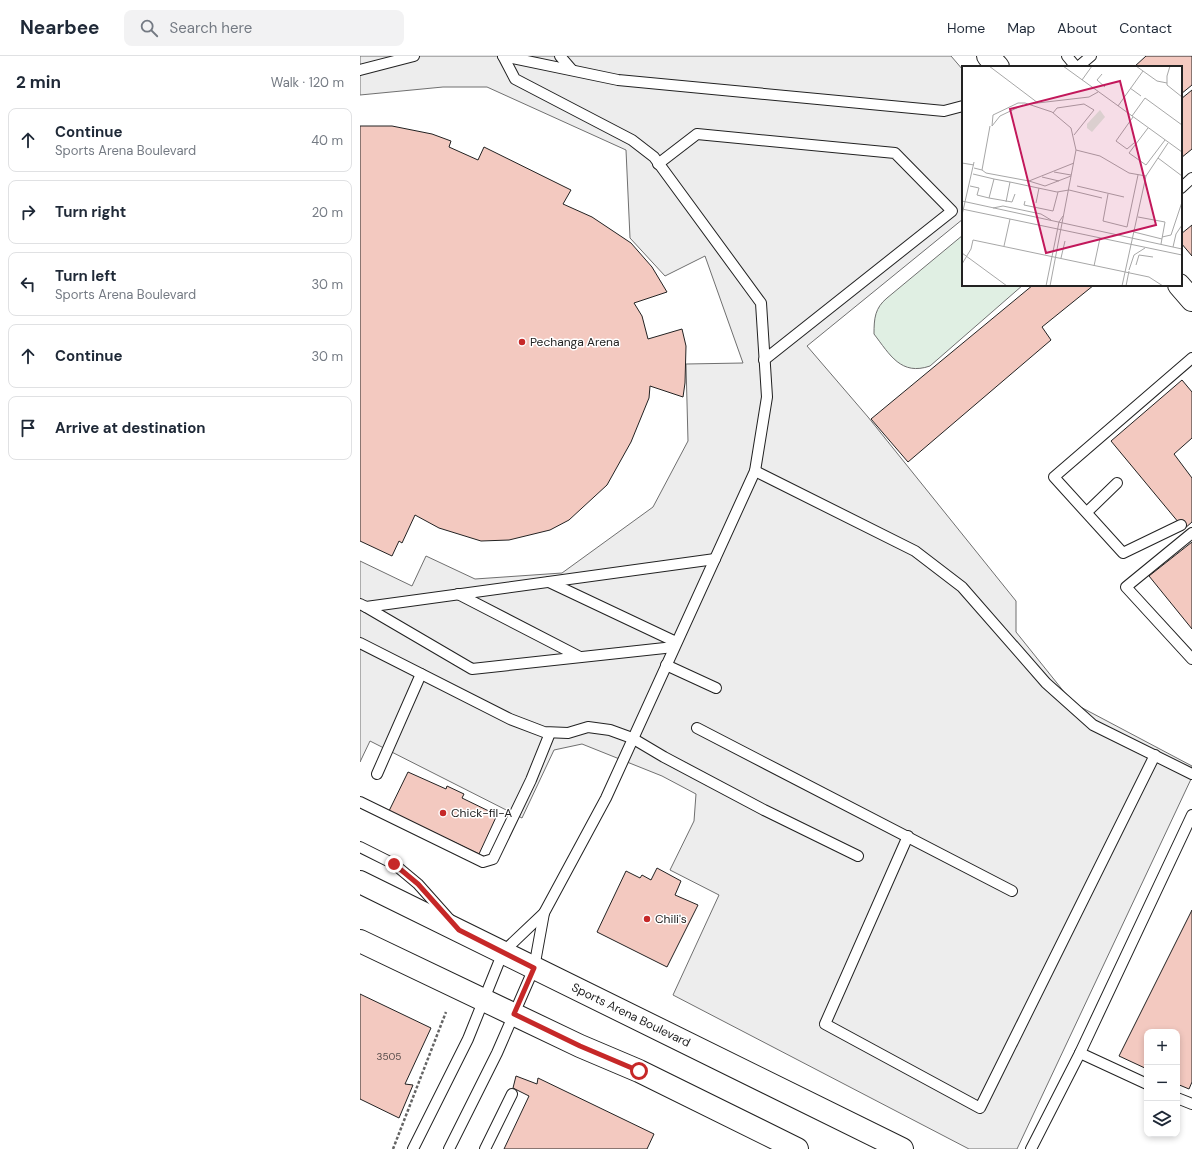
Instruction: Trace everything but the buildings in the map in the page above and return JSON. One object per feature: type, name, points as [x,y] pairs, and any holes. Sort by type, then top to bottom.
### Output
[{"type":"main road","points":[[988,56],[997,66]]},
{"type":"main road","points":[[1180,286],[1192,300]]},
{"type":"main road","name":"Sports Arena Boulevard","points":[[360,882],[902,1149]]},
{"type":"main road","points":[[360,941],[580,1046],[639,1071],[768,1139],[797,1149]]},
{"type":"lane","points":[[360,70],[414,56]]},
{"type":"lane","points":[[503,56],[618,80],[944,111],[962,106]]},
{"type":"lane","points":[[449,1149],[514,1014],[534,968],[544,913],[606,798],[632,738],[755,471],[767,397],[761,303],[654,157],[632,140],[515,79],[503,56]]},
{"type":"lane","points":[[560,56],[572,70]]},
{"type":"lane","points":[[1067,56],[1076,66]]},
{"type":"lane","points":[[1078,66],[1091,56]]},
{"type":"lane","points":[[658,164],[697,134],[895,153],[952,211],[764,360]]},
{"type":"lane","points":[[1182,187],[1192,178]]},
{"type":"lane","points":[[1180,525],[1123,553],[1054,477],[1192,358]]},
{"type":"lane","points":[[755,471],[916,551],[962,587],[1046,683],[1093,725],[1192,774]]},
{"type":"lane","points":[[1087,512],[1117,483]]},
{"type":"lane","points":[[1192,533],[1126,587],[1192,659]]},
{"type":"lane","points":[[363,606],[549,582],[715,558]]},
{"type":"lane","points":[[549,582],[675,644]]},
{"type":"lane","points":[[458,594],[580,657]]},
{"type":"lane","points":[[363,606],[472,669],[580,657],[675,644]]},
{"type":"lane","points":[[360,644],[510,719],[544,732],[568,733],[588,727],[610,730],[632,738],[764,810],[858,856]]},
{"type":"lane","points":[[666,665],[716,688]]},
{"type":"lane","points":[[377,774],[421,674]]},
{"type":"lane","points":[[697,728],[1012,891]]},
{"type":"lane","points":[[360,802],[483,862],[493,859],[532,780],[550,733]]},
{"type":"lane","points":[[908,836],[825,1024],[980,1108],[1155,755]]},
{"type":"lane","points":[[1030,1149],[1080,1053],[1192,814]]},
{"type":"lane","points":[[360,847],[394,864],[418,884],[459,930]]},
{"type":"lane","points":[[413,1149],[468,1039],[503,952],[544,913]]},
{"type":"lane","points":[[1080,1053],[1144,1083]]},
{"type":"lane","points":[[485,1149],[512,1094]]},
{"type":"lane","points":[[1180,1099],[1192,1104]]},
{"type":"path","points":[[393,1149],[446,1012]]},
{"type":"green space","points":[[962,236],[962,286],[1022,286],[930,366],[920,368],[911,368],[897,362],[874,334],[876,314],[880,306],[887,298]]},
{"type":"shaded area","points":[[360,56],[951,56],[962,69],[962,220],[807,346],[868,417],[1016,601],[1016,632],[1073,703],[1192,766],[1192,777],[1017,1149],[969,1149],[673,995],[719,895],[670,870],[694,821],[696,794],[662,776],[582,744],[554,750],[522,818],[370,741],[360,762],[360,561],[412,586],[426,556],[475,579],[562,573],[653,507],[688,441],[686,364],[743,363],[705,256],[665,276],[630,238],[626,150],[487,87],[443,87],[360,95]]},
{"type":"place","name":"Pechanga Arena","points":[[522,342]]},
{"type":"place","name":"Chick-fil-A","points":[[443,813]]},
{"type":"place","name":"Chili's","points":[[647,919]]},
{"type":"route","points":[[394,864],[418,884],[443,910],[459,930],[534,968],[514,1014],[580,1046],[639,1071]]}]
